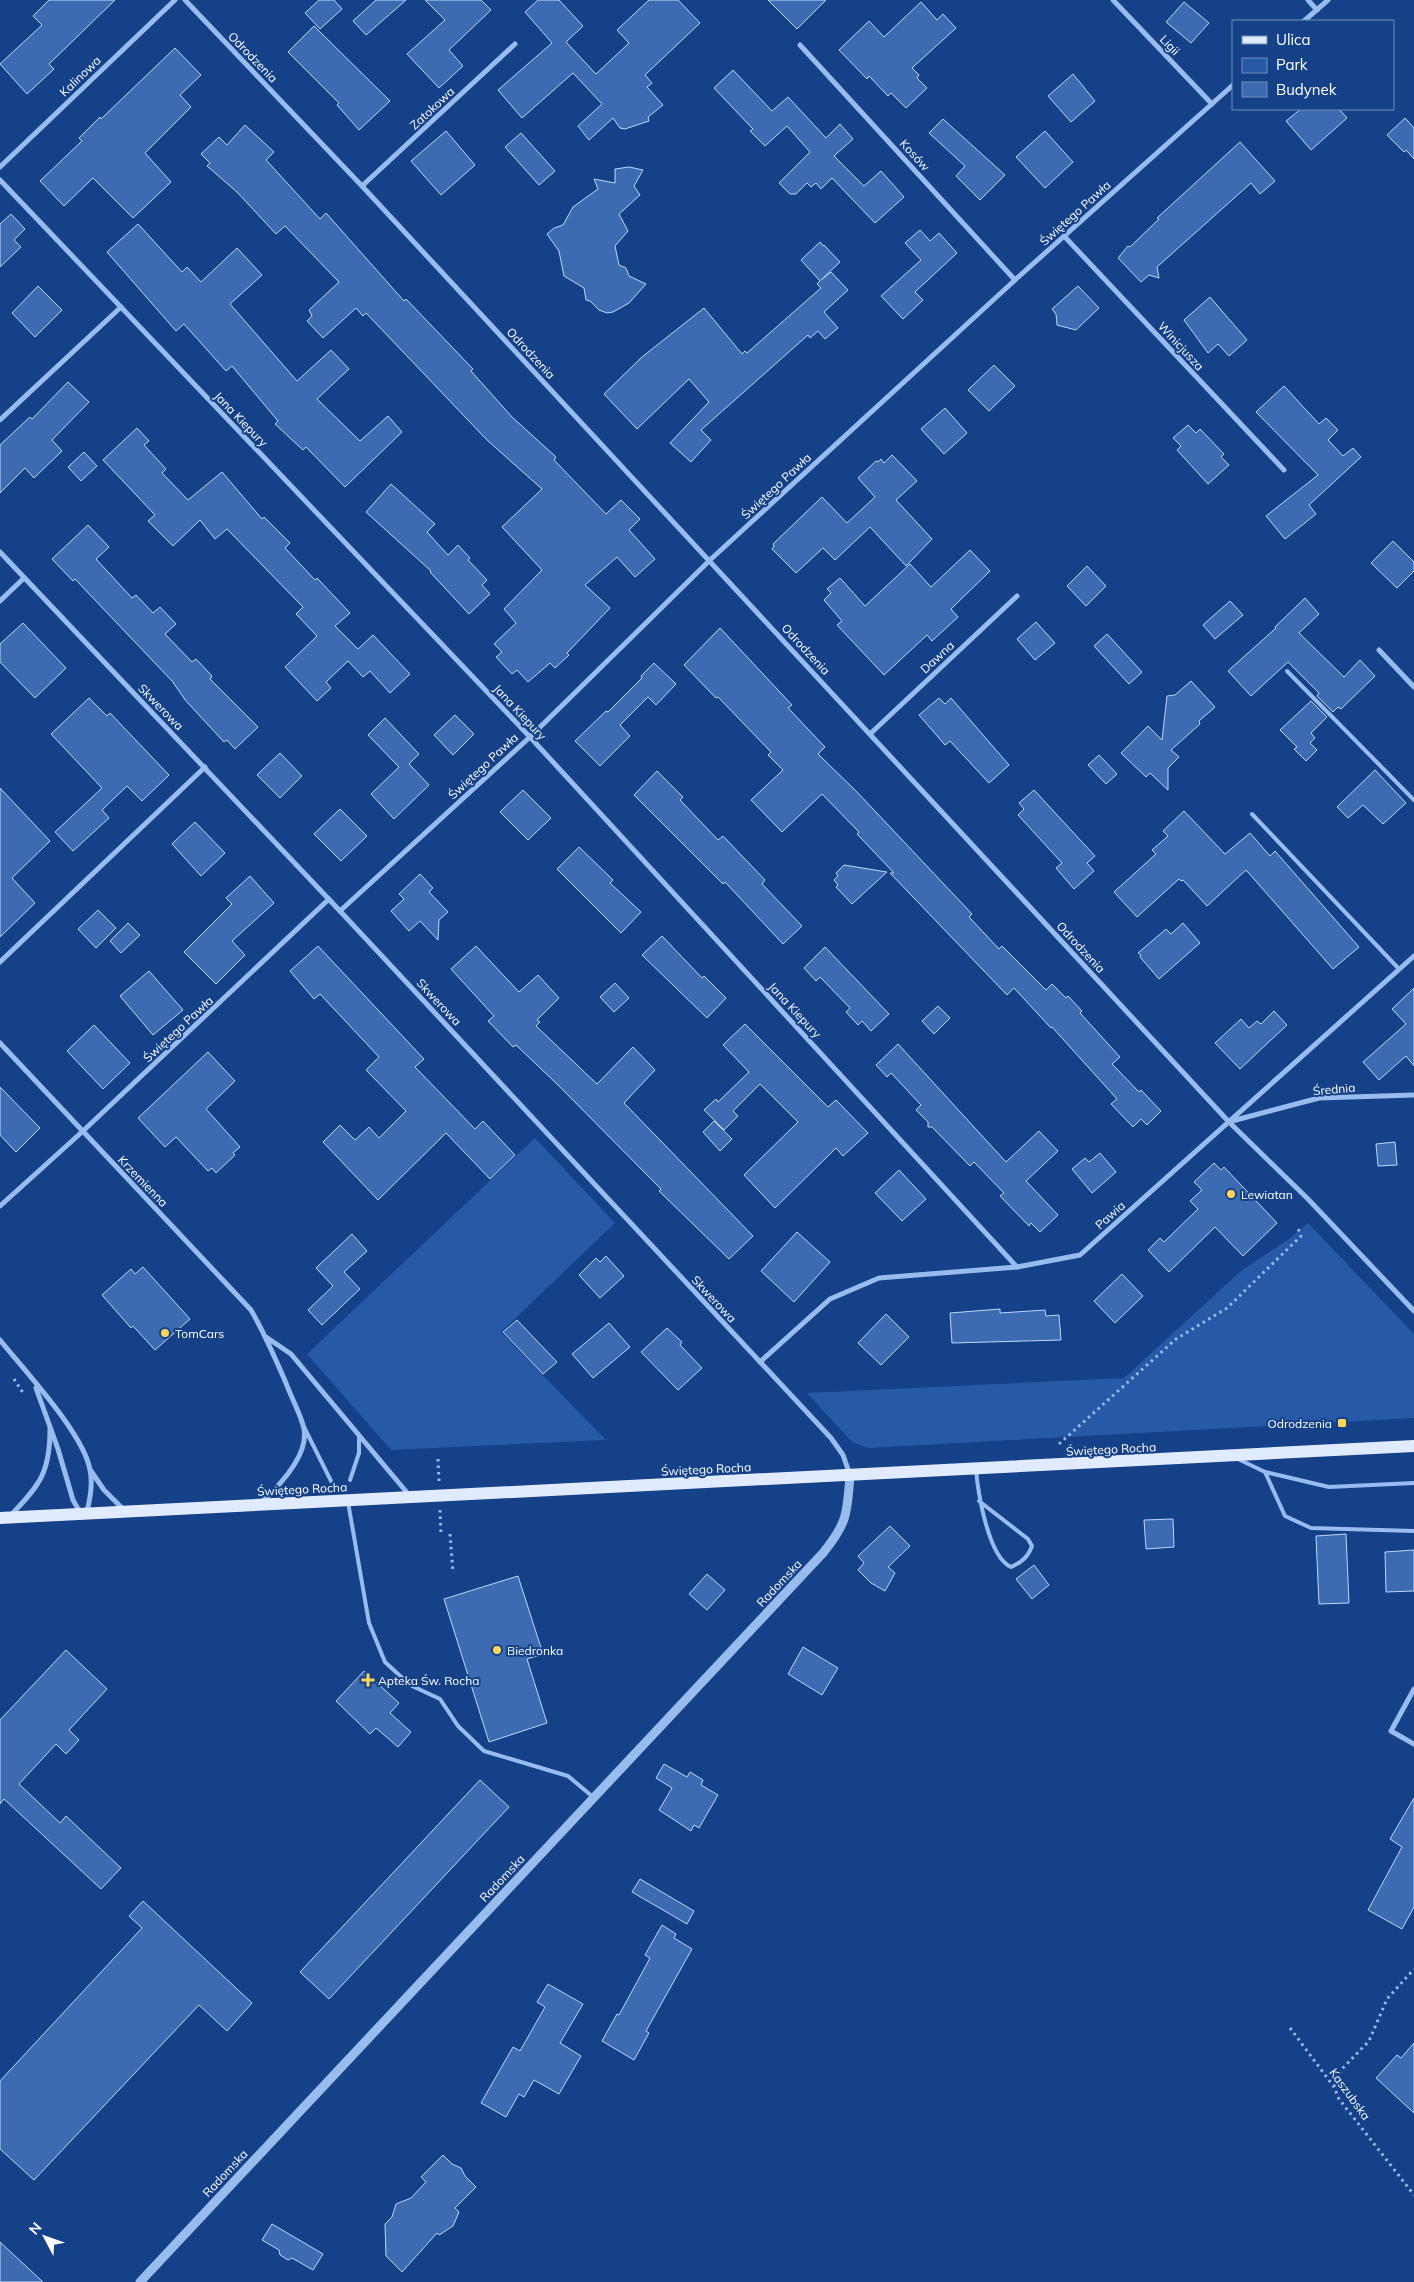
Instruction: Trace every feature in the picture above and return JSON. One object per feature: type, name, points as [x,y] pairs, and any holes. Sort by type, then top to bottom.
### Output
[{"type":"main road","name":"Świętego Rocha","points":[[4,1518],[976,1470],[1414,1446]]},
{"type":"street","name":"Kalinowa","points":[[0,167],[175,0]]},
{"type":"street","name":"Odrodzenia","points":[[185,0],[362,186],[1229,1122],[1308,1199],[1414,1311]]},
{"type":"street","name":"Ligii","points":[[1113,0],[1212,104]]},
{"type":"street","points":[[1308,0],[1317,10]]},
{"type":"street","points":[[1305,20],[1328,0]]},
{"type":"street","name":"Zatokowa","points":[[362,186],[515,44]]},
{"type":"street","name":"Kosów","points":[[800,45],[1015,280]]},
{"type":"street","name":"Świętego Pawła","points":[[340,911],[530,737],[710,560],[1015,280],[1232,86]]},
{"type":"street","name":"Jana Kiepury","points":[[0,180],[530,737],[1017,1267]]},
{"type":"street","name":"Winicjusza","points":[[1064,236],[1284,470]]},
{"type":"street","points":[[0,420],[121,307]]},
{"type":"street","name":"Skwerowa","points":[[0,552],[329,899],[831,1438],[843,1455],[850,1475]]},
{"type":"street","points":[[0,601],[24,578]]},
{"type":"street","name":"Dawna","points":[[870,734],[1017,596]]},
{"type":"street","points":[[1379,650],[1414,687]]},
{"type":"street","points":[[0,962],[205,767]]},
{"type":"street","name":"Świętego Pawła","points":[[0,1206],[84,1131],[329,899]]},
{"type":"street","name":"Pawia","points":[[760,1362],[830,1298],[879,1278],[1017,1267],[1080,1255],[1414,956]]},
{"type":"street","name":"Krzemienna","points":[[0,1043],[251,1310],[266,1336],[304,1427]]},
{"type":"street","name":"Średnia","points":[[1229,1122],[1319,1098],[1414,1095]]},
{"type":"street","name":"Krzemienna","points":[[266,1336],[291,1354],[411,1497]]},
{"type":"street","points":[[0,1340],[73,1433],[90,1469],[104,1490],[126,1512]]},
{"type":"street","points":[[34,1382],[50,1423],[73,1500],[84,1514]]},
{"type":"street","points":[[4,1518],[30,1494],[45,1471],[50,1444],[50,1423]]},
{"type":"street","points":[[259,1505],[280,1486],[293,1468],[302,1447],[304,1427]]},
{"type":"street","points":[[84,1514],[91,1484],[90,1469]]},
{"type":"street","name":"Radomska","points":[[140,2282],[734,1650],[838,1535],[847,1516],[850,1475]]},
{"type":"street","points":[[1414,1689],[1392,1731],[1414,1744]]},
{"type":"lane","points":[[1287,671],[1414,800]]},
{"type":"lane","points":[[1252,814],[1399,969]]},
{"type":"lane","points":[[304,1427],[331,1481]]},
{"type":"lane","points":[[350,1480],[359,1453],[358,1433]]},
{"type":"lane","points":[[1232,1456],[1265,1472],[1329,1487],[1414,1483]]},
{"type":"lane","points":[[976,1470],[979,1500],[983,1520],[1006,1564],[1011,1567],[1021,1562],[1032,1546],[1028,1539],[979,1500]]},
{"type":"lane","points":[[1265,1472],[1285,1516],[1311,1528],[1414,1531]]},
{"type":"lane","points":[[348,1500],[369,1623],[385,1662],[410,1685],[440,1699],[458,1726],[484,1752],[568,1776],[594,1798]]},
{"type":"path","points":[[1059,1444],[1176,1339],[1227,1308],[1301,1236],[1297,1226]]},
{"type":"path","points":[[12,1376],[26,1398]]},
{"type":"path","points":[[438,1459],[439,1484]]},
{"type":"path","points":[[440,1508],[441,1535]]},
{"type":"path","points":[[450,1534],[453,1573]]},
{"type":"path","points":[[1334,2087],[1341,2070],[1369,2041],[1387,1999],[1414,1969]]},
{"type":"path","name":"Kaszubska","points":[[1290,2028],[1334,2087],[1339,2099],[1414,2195]]},
{"type":"green space","points":[[535,1138],[615,1223],[501,1332],[606,1440],[391,1450],[307,1354]]},
{"type":"green space","points":[[1308,1223],[1414,1334],[1414,1418],[868,1448],[852,1442],[807,1393],[1124,1378],[1242,1270],[1289,1239]]},
{"type":"building","points":[[49,0],[115,0],[49,64],[54,69],[27,94],[0,64],[42,25],[33,16]]},
{"type":"building","points":[[319,0],[334,0],[342,9],[320,29],[305,13]]},
{"type":"building","points":[[376,0],[406,0],[366,35],[353,21]]},
{"type":"building","points":[[425,0],[481,0],[491,10],[449,50],[463,66],[439,88],[407,54],[445,20]]},
{"type":"building","points":[[538,0],[559,0],[583,26],[566,42],[596,74],[629,43],[617,30],[649,0],[678,0],[700,23],[645,75],[652,83],[647,87],[663,105],[648,117],[649,121],[625,129],[620,128],[613,118],[589,140],[578,126],[602,104],[573,73],[522,118],[498,90],[552,43],[525,12]]},
{"type":"building","points":[[768,0],[826,0],[797,29]]},
{"type":"building","points":[[921,2],[937,20],[943,14],[956,28],[912,68],[919,75],[917,78],[927,88],[906,108],[891,93],[888,96],[869,76],[867,79],[839,50],[869,21],[884,37]]},
{"type":"building","points":[[1184,2],[1209,23],[1191,43],[1166,22]]},
{"type":"building","points":[[314,26],[390,101],[359,130],[337,105],[339,103],[288,52]]},
{"type":"building","points":[[175,48],[201,75],[180,95],[191,107],[145,153],[171,182],[133,218],[93,178],[64,206],[40,181],[82,141],[79,138],[100,117],[101,119]]},
{"type":"building","points":[[733,70],[772,111],[788,97],[826,138],[840,124],[853,139],[834,156],[864,186],[881,171],[904,197],[875,223],[832,178],[821,189],[816,183],[811,187],[807,183],[796,194],[790,194],[779,183],[810,152],[787,126],[765,146],[750,131],[753,129],[714,88]]},
{"type":"building","points":[[1073,74],[1095,101],[1071,122],[1048,96]]},
{"type":"building","points":[[1300,110],[1340,110],[1347,118],[1311,150],[1286,121]]},
{"type":"building","points":[[1405,118],[1414,128],[1414,159],[1387,135]]},
{"type":"building","points":[[943,119],[1005,175],[980,200],[956,176],[965,166],[929,133]]},
{"type":"building","points":[[245,125],[274,152],[266,160],[320,219],[326,213],[404,301],[406,299],[473,369],[471,371],[512,417],[556,457],[554,460],[606,514],[621,500],[640,519],[629,530],[655,559],[635,577],[617,557],[585,585],[610,608],[567,653],[569,655],[555,668],[550,663],[528,682],[517,670],[512,674],[496,657],[502,652],[494,644],[516,623],[504,609],[542,570],[502,527],[542,489],[487,440],[366,313],[363,316],[356,308],[323,338],[307,321],[312,316],[309,310],[339,282],[285,226],[276,234],[237,192],[207,166],[210,163],[201,154],[219,137],[227,145]]},
{"type":"building","points":[[446,131],[475,165],[441,195],[411,161]]},
{"type":"building","points":[[1045,131],[1073,162],[1045,188],[1016,157]]},
{"type":"building","points":[[521,133],[555,171],[539,185],[505,147]]},
{"type":"building","points":[[1240,142],[1275,181],[1260,194],[1251,183],[1157,267],[1159,278],[1149,275],[1141,282],[1118,258],[1128,246],[1130,247],[1159,219],[1157,218]]},
{"type":"building","points":[[629,167],[643,170],[634,186],[640,195],[619,214],[628,231],[615,246],[619,265],[626,268],[629,276],[646,284],[629,303],[613,312],[607,313],[599,310],[590,301],[586,300],[584,288],[564,276],[559,251],[547,234],[554,228],[563,225],[573,207],[598,189],[594,179],[615,183],[615,169]]},
{"type":"building","points":[[11,214],[25,229],[14,240],[21,247],[0,267],[0,224]]},
{"type":"building","points":[[138,224],[182,272],[187,267],[201,282],[237,248],[262,275],[230,304],[297,381],[331,350],[349,369],[317,399],[360,441],[388,416],[402,432],[345,487],[306,447],[303,450],[275,424],[278,421],[232,366],[226,371],[184,324],[176,331],[107,252]]},
{"type":"building","points":[[920,230],[930,241],[939,233],[957,253],[915,292],[923,300],[903,319],[881,296],[921,260],[905,243]]},
{"type":"building","points":[[820,242],[840,262],[821,280],[831,272],[848,290],[824,312],[838,328],[825,339],[818,331],[810,338],[808,335],[701,430],[711,440],[691,462],[670,443],[709,402],[689,379],[637,429],[604,394],[642,357],[704,308],[742,354],[745,351],[747,353],[821,288],[817,284],[820,281],[801,260]]},
{"type":"building","points":[[38,286],[62,310],[35,337],[12,313]]},
{"type":"building","points":[[1078,286],[1099,308],[1076,330],[1057,325],[1056,314],[1052,309]]},
{"type":"building","points":[[1210,297],[1247,340],[1229,356],[1218,344],[1208,353],[1184,320]]},
{"type":"building","points":[[994,365],[1015,386],[989,411],[968,390]]},
{"type":"building","points":[[68,382],[89,402],[52,440],[62,451],[34,478],[25,468],[0,493],[0,445],[30,417],[32,419]]},
{"type":"building","points":[[1284,386],[1319,424],[1326,418],[1338,430],[1328,440],[1343,456],[1353,448],[1361,457],[1309,505],[1316,514],[1285,539],[1266,516],[1318,475],[1256,412]]},
{"type":"building","points":[[945,408],[967,433],[944,454],[921,429]]},
{"type":"building","points":[[1188,425],[1196,433],[1200,429],[1224,454],[1221,457],[1229,465],[1208,484],[1177,450],[1181,446],[1173,438]]},
{"type":"building","points":[[137,428],[149,441],[144,445],[166,469],[162,473],[188,500],[222,472],[262,519],[264,517],[290,543],[285,548],[350,613],[335,626],[358,649],[373,635],[410,674],[390,693],[370,671],[363,677],[348,661],[326,682],[331,688],[317,701],[285,667],[317,636],[296,614],[303,607],[227,529],[215,539],[200,520],[173,546],[148,521],[155,515],[103,460]]},
{"type":"building","points":[[84,452],[97,466],[81,481],[68,467]]},
{"type":"building","points":[[892,455],[917,481],[896,500],[932,539],[906,566],[870,527],[835,560],[823,548],[796,573],[772,549],[773,544],[822,497],[847,523],[875,497],[858,478],[876,461],[878,462],[881,459],[884,463]]},
{"type":"building","points":[[391,484],[435,524],[427,532],[448,555],[458,545],[470,558],[468,560],[487,580],[482,585],[490,594],[469,614],[431,571],[366,512]]},
{"type":"building","points":[[88,525],[109,547],[96,559],[132,598],[136,595],[153,613],[160,607],[176,624],[165,634],[192,662],[196,659],[212,676],[210,679],[258,727],[235,749],[227,740],[224,742],[186,701],[172,681],[75,579],[73,581],[52,559]]},
{"type":"building","points":[[1393,541],[1414,562],[1414,571],[1397,588],[1371,563]]},
{"type":"building","points":[[970,550],[990,571],[951,609],[958,617],[932,641],[927,635],[884,675],[837,625],[842,621],[824,600],[831,593],[827,589],[840,578],[865,606],[910,564],[931,587]]},
{"type":"building","points":[[1087,566],[1106,586],[1086,606],[1067,586]]},
{"type":"building","points":[[1305,598],[1319,614],[1299,633],[1344,677],[1360,660],[1375,676],[1341,709],[1338,707],[1333,712],[1317,696],[1319,693],[1288,662],[1251,696],[1228,671],[1276,628]]},
{"type":"building","points":[[1230,601],[1243,615],[1215,639],[1203,625]]},
{"type":"building","points":[[1036,622],[1055,643],[1035,660],[1017,639]]},
{"type":"building","points":[[23,623],[66,668],[35,698],[0,662],[0,644]]},
{"type":"building","points":[[720,628],[792,705],[788,708],[825,747],[818,754],[857,792],[972,914],[969,917],[999,949],[1002,946],[1046,990],[1052,984],[1066,998],[1068,996],[1082,1011],[1080,1013],[1120,1057],[1112,1064],[1139,1092],[1141,1090],[1161,1111],[1147,1125],[1141,1119],[1133,1127],[1111,1104],[1117,1099],[1052,1027],[1014,988],[1007,995],[890,873],[894,873],[857,834],[859,832],[822,794],[782,832],[751,800],[783,770],[768,755],[771,752],[684,665]]},
{"type":"building","points":[[1107,634],[1142,672],[1129,684],[1094,646]]},
{"type":"building","points":[[654,663],[676,684],[656,705],[648,697],[620,725],[630,736],[600,766],[575,741],[606,711],[608,712],[642,678],[641,676]]},
{"type":"building","points":[[1191,681],[1215,707],[1199,721],[1200,724],[1171,750],[1179,757],[1168,768],[1168,790],[1150,773],[1146,777],[1121,753],[1148,726],[1162,740],[1167,696],[1175,695]]},
{"type":"building","points":[[89,698],[107,716],[110,713],[169,775],[142,801],[127,786],[102,810],[109,818],[73,851],[55,832],[102,788],[51,734]]},
{"type":"building","points":[[939,698],[945,704],[951,698],[1009,765],[989,783],[950,741],[945,745],[919,715]]},
{"type":"building","points":[[1311,701],[1327,717],[1311,733],[1315,738],[1310,743],[1317,750],[1306,761],[1294,749],[1297,747],[1280,730]]},
{"type":"building","points":[[455,715],[474,734],[453,755],[434,735]]},
{"type":"building","points":[[385,718],[419,754],[409,764],[429,785],[394,819],[371,794],[399,767],[368,735]]},
{"type":"building","points":[[280,753],[302,776],[280,798],[257,775]]},
{"type":"building","points":[[1099,755],[1117,774],[1106,784],[1088,765]]},
{"type":"building","points":[[1375,770],[1406,803],[1383,824],[1363,805],[1348,818],[1337,807]]},
{"type":"building","points":[[657,771],[683,797],[680,800],[718,840],[723,836],[765,880],[762,884],[802,926],[783,944],[725,882],[723,884],[634,795]]},
{"type":"building","points":[[0,788],[50,841],[12,878],[35,903],[0,937]]},
{"type":"building","points":[[523,790],[551,818],[528,840],[500,812]]},
{"type":"building","points":[[1034,790],[1095,856],[1087,863],[1094,871],[1074,889],[1056,868],[1062,863],[1018,815],[1024,809],[1019,803]]},
{"type":"building","points":[[340,809],[367,836],[341,861],[314,834]]},
{"type":"building","points":[[1184,811],[1225,854],[1250,833],[1270,856],[1275,851],[1359,947],[1333,969],[1246,870],[1207,906],[1183,880],[1179,879],[1137,917],[1114,892],[1156,854],[1152,850],[1168,836],[1163,831]]},
{"type":"building","points":[[195,822],[225,853],[201,876],[172,844]]},
{"type":"building","points":[[579,847],[613,880],[610,883],[641,912],[621,933],[557,869]]},
{"type":"building","points":[[844,865],[887,872],[852,904],[836,887],[838,885],[834,880],[838,876],[836,873]]},
{"type":"building","points":[[420,874],[433,888],[429,892],[448,912],[439,920],[438,940],[420,921],[409,931],[391,911],[404,899],[399,894]]},
{"type":"building","points":[[250,876],[274,903],[232,941],[245,955],[216,984],[184,952],[232,904],[226,898]]},
{"type":"building","points":[[98,910],[116,928],[96,948],[78,929]]},
{"type":"building","points":[[128,923],[140,935],[121,953],[110,941]]},
{"type":"building","points":[[1183,923],[1200,943],[1159,979],[1138,953],[1166,929],[1171,934]]},
{"type":"building","points":[[662,936],[702,978],[704,976],[726,998],[707,1018],[642,955]]},
{"type":"building","points":[[318,946],[424,1059],[415,1067],[475,1129],[483,1121],[515,1155],[490,1179],[446,1133],[378,1200],[323,1142],[340,1125],[355,1140],[369,1127],[379,1138],[406,1111],[366,1070],[379,1057],[320,994],[314,999],[290,971]]},
{"type":"building","points":[[476,946],[519,992],[538,975],[559,998],[537,1020],[540,1022],[536,1026],[597,1084],[633,1047],[655,1070],[624,1103],[753,1236],[729,1259],[659,1191],[661,1189],[558,1085],[516,1045],[513,1047],[488,1021],[494,1016],[451,969]]},
{"type":"building","points":[[825,947],[889,1014],[871,1031],[862,1021],[858,1025],[846,1012],[850,1008],[820,977],[816,981],[804,968]]},
{"type":"building","points":[[149,971],[183,1010],[153,1035],[120,996]]},
{"type":"building","points":[[615,983],[629,998],[614,1012],[600,997]]},
{"type":"building","points":[[1414,988],[1414,1066],[1406,1056],[1379,1080],[1363,1062],[1406,1024],[1392,1009]]},
{"type":"building","points":[[938,1006],[950,1018],[934,1034],[922,1021]]},
{"type":"building","points":[[1274,1011],[1287,1025],[1240,1069],[1215,1043],[1241,1019],[1249,1028],[1257,1021],[1261,1024]]},
{"type":"building","points":[[745,1024],[828,1107],[836,1100],[868,1133],[843,1156],[836,1148],[775,1208],[744,1175],[798,1122],[760,1084],[733,1111],[738,1116],[724,1130],[704,1110],[716,1099],[718,1102],[749,1072],[723,1045]]},
{"type":"building","points":[[94,1025],[130,1063],[103,1089],[67,1051]]},
{"type":"building","points":[[898,1044],[1006,1162],[1039,1131],[1058,1151],[1026,1181],[1058,1215],[1040,1232],[1031,1223],[1029,1226],[1000,1196],[1004,1193],[974,1162],[970,1166],[932,1127],[928,1127],[928,1122],[916,1110],[921,1105],[891,1073],[887,1077],[876,1065]]},
{"type":"building","points":[[208,1052],[235,1081],[206,1109],[240,1147],[233,1153],[235,1155],[216,1173],[212,1168],[208,1171],[176,1137],[165,1147],[138,1118]]},
{"type":"building","points":[[0,1087],[40,1128],[16,1152],[0,1135]]},
{"type":"building","points":[[714,1121],[732,1139],[720,1151],[703,1132]]},
{"type":"building","points":[[1395,1142],[1397,1165],[1378,1166],[1376,1144]]},
{"type":"building","points":[[1100,1153],[1116,1172],[1092,1193],[1072,1169],[1085,1158],[1089,1162]]},
{"type":"building","points":[[1214,1163],[1221,1170],[1224,1167],[1277,1223],[1243,1256],[1215,1227],[1169,1272],[1148,1250],[1160,1238],[1164,1242],[1198,1209],[1190,1201],[1202,1190],[1194,1182]]},
{"type":"building","points":[[899,1170],[926,1199],[902,1221],[875,1193]]},
{"type":"building","points":[[797,1232],[830,1262],[794,1302],[761,1271]]},
{"type":"building","points":[[352,1234],[367,1251],[344,1272],[360,1289],[322,1325],[308,1310],[333,1286],[316,1268]]},
{"type":"building","points":[[606,1256],[624,1276],[600,1298],[579,1275],[596,1258],[600,1262]]},
{"type":"building","points":[[143,1267],[190,1319],[155,1350],[133,1326],[131,1328],[102,1295],[131,1269],[135,1274]]},
{"type":"building","points":[[1122,1274],[1143,1296],[1115,1323],[1094,1301]]},
{"type":"building","points":[[1000,1309],[1000,1313],[1045,1310],[1046,1316],[1059,1315],[1061,1340],[952,1343],[950,1313]]},
{"type":"building","points":[[886,1314],[909,1337],[881,1365],[858,1343]]},
{"type":"building","points":[[517,1320],[557,1362],[543,1374],[503,1332]]},
{"type":"building","points":[[609,1323],[630,1347],[593,1378],[572,1354]]},
{"type":"building","points":[[667,1328],[682,1342],[680,1345],[702,1368],[678,1390],[641,1352]]},
{"type":"building","points":[[1173,1519],[1174,1547],[1146,1549],[1144,1520]]},
{"type":"building","points":[[890,1526],[910,1546],[888,1567],[895,1573],[885,1591],[871,1583],[858,1570],[864,1563],[858,1556]]},
{"type":"building","points":[[1346,1534],[1349,1603],[1319,1604],[1316,1536]]},
{"type":"building","points":[[1414,1550],[1414,1591],[1386,1592],[1385,1552]]},
{"type":"building","points":[[1034,1565],[1049,1585],[1032,1599],[1016,1579]]},
{"type":"building","points":[[707,1574],[725,1590],[707,1610],[689,1594]]},
{"type":"building","points":[[518,1576],[543,1654],[527,1659],[547,1723],[489,1742],[444,1599]]},
{"type":"building","points":[[803,1647],[838,1668],[822,1695],[788,1674]]},
{"type":"building","points":[[66,1650],[107,1689],[69,1730],[79,1740],[66,1754],[56,1744],[19,1784],[60,1823],[66,1816],[121,1868],[101,1889],[4,1799],[0,1804],[0,1720]]},
{"type":"building","points":[[364,1671],[399,1703],[390,1713],[411,1732],[398,1747],[376,1728],[370,1734],[336,1701]]},
{"type":"building","points":[[664,1764],[687,1777],[690,1772],[703,1780],[701,1785],[718,1795],[699,1828],[694,1825],[691,1831],[659,1810],[672,1788],[656,1778]]},
{"type":"building","points":[[480,1780],[509,1807],[329,1999],[300,1972]]},
{"type":"building","points":[[1414,1798],[1414,1907],[1402,1929],[1368,1910],[1402,1847],[1390,1839]]},
{"type":"building","points":[[640,1879],[694,1911],[687,1924],[632,1892]]},
{"type":"building","points":[[143,1901],[252,2003],[227,2031],[199,2005],[34,2180],[0,2149],[0,2081],[142,1928],[129,1916]]},
{"type":"building","points":[[662,1925],[676,1934],[674,1938],[692,1949],[646,2031],[649,2033],[634,2060],[602,2041],[617,2014],[619,2015],[650,1958],[645,1955]]},
{"type":"building","points":[[548,1984],[583,2004],[560,2043],[581,2056],[559,2094],[534,2080],[524,2097],[519,2094],[506,2117],[481,2103],[513,2047],[520,2051],[545,2007],[537,2002]]},
{"type":"building","points":[[1414,2043],[1414,2113],[1376,2078],[1397,2055],[1401,2058]]},
{"type":"building","points":[[443,2155],[452,2164],[461,2168],[465,2176],[476,2187],[455,2208],[459,2212],[453,2226],[439,2235],[437,2233],[402,2272],[386,2256],[385,2224],[392,2217],[396,2204],[411,2198],[426,2182],[421,2177]]},
{"type":"building","points":[[272,2224],[323,2254],[313,2270],[292,2258],[288,2260],[280,2255],[279,2250],[262,2240]]},
{"type":"building","points":[[0,2242],[43,2282],[0,2282]]},
{"type":"place","name":"Lewiatan","points":[[1231,1194]]},
{"type":"place","name":"TomCars","points":[[165,1333]]},
{"type":"place","name":"Odrodzenia","points":[[1342,1423]]},
{"type":"place","name":"Biedronka","points":[[497,1650]]},
{"type":"place","name":"Apteka Św. Rocha","points":[[368,1680]]}]
